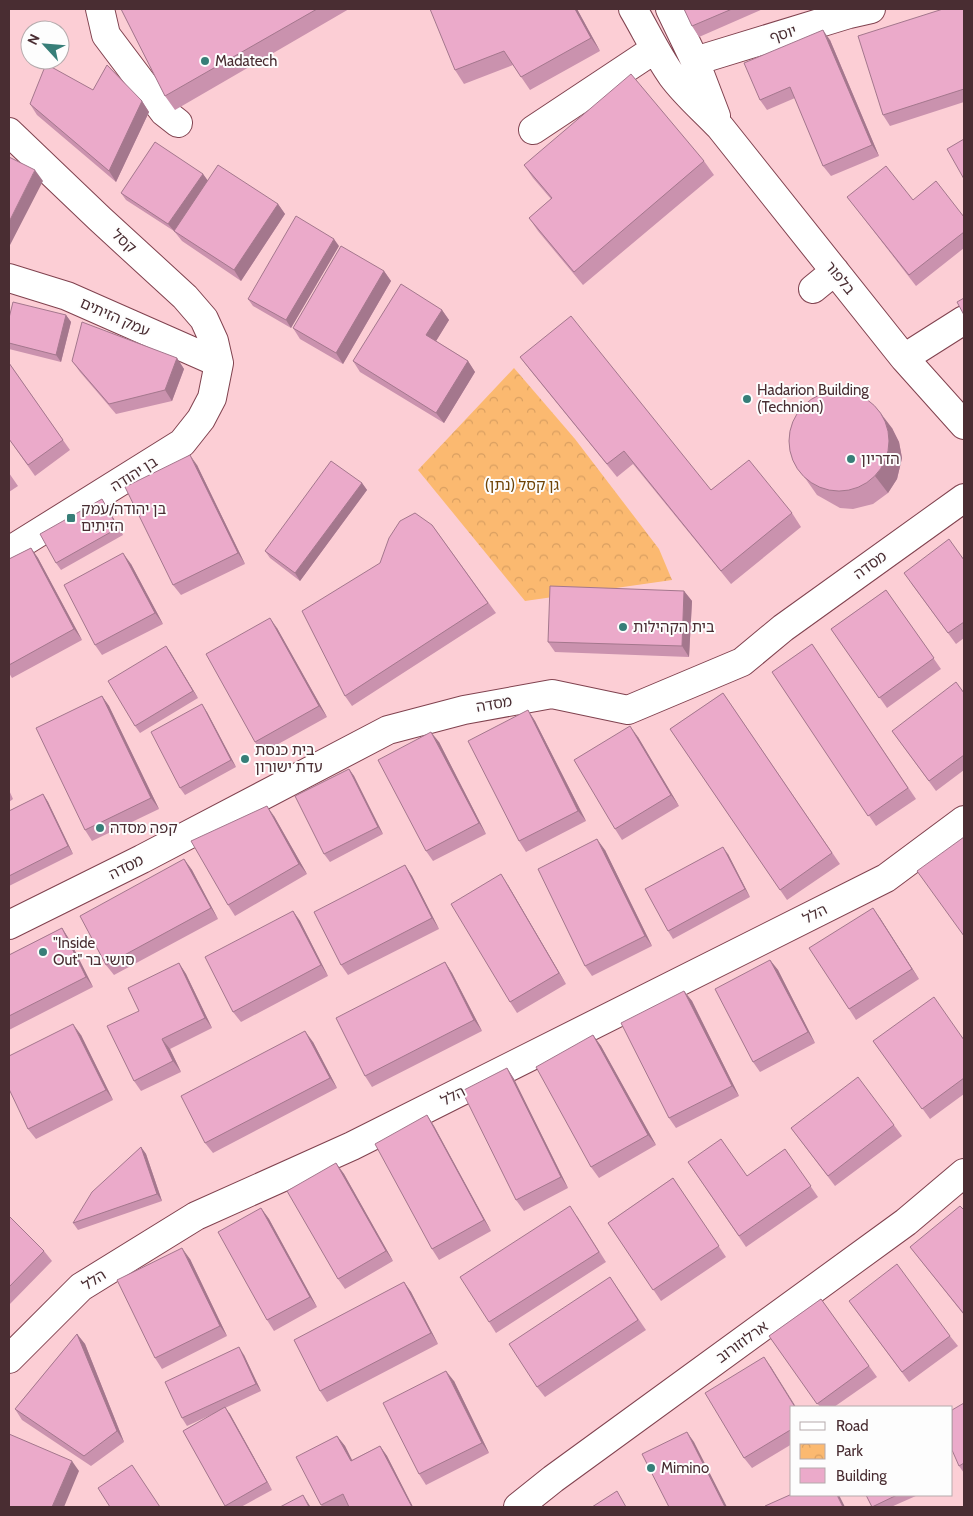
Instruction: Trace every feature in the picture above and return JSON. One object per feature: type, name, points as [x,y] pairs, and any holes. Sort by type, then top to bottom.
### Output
[{"type":"street","points":[[100,9],[106,35],[164,112],[178,123]]},
{"type":"street","name":"בלפור","points":[[633,9],[672,76],[720,127],[904,358],[964,425]]},
{"type":"street","name":"בלפור","points":[[670,9],[694,61],[720,127]]},
{"type":"street","name":"יוסף","points":[[694,61],[848,14],[871,9]]},
{"type":"street","points":[[533,130],[655,49]]},
{"type":"street","name":"קסל","points":[[9,132],[185,297],[204,319],[214,341],[218,363]]},
{"type":"street","points":[[813,289],[835,271]]},
{"type":"street","name":"עמק הזיתים","points":[[9,278],[67,296],[218,363]]},
{"type":"street","points":[[904,358],[964,320]]},
{"type":"street","name":"בן יהודה","points":[[9,551],[182,443],[201,419],[212,398],[218,363]]},
{"type":"street","name":"מסדה","points":[[9,925],[142,859],[388,730],[464,710],[552,694],[628,710],[742,662],[783,628],[964,498]]},
{"type":"street","name":"הלל","points":[[9,1359],[81,1287],[196,1216],[352,1146],[886,878],[964,820]]},
{"type":"street","name":"ארלוזורוב","points":[[518,1507],[553,1479],[906,1222],[964,1173]]},
{"type":"green space","name":"גן קסל (נתן)","points":[[514,368],[575,439],[659,549],[672,580],[525,601],[418,470]]},
{"type":"building","name":"Madatech","points":[[121,9],[317,9],[165,96]]},
{"type":"building","points":[[430,9],[575,9],[591,38],[521,77],[504,51],[455,70]]},
{"type":"building","points":[[684,9],[732,9],[692,26]]},
{"type":"building","points":[[943,9],[964,9],[964,89],[883,115],[858,36]]},
{"type":"building","points":[[823,30],[872,145],[823,166],[790,87],[760,100],[744,63]]},
{"type":"building","points":[[107,65],[142,101],[109,171],[30,104],[44,70],[57,70],[93,90]]},
{"type":"building","points":[[631,74],[704,161],[574,272],[529,218],[552,198],[524,165]]},
{"type":"building","points":[[964,139],[964,179],[947,149]]},
{"type":"building","points":[[155,142],[203,174],[168,224],[121,193]]},
{"type":"building","points":[[9,157],[35,170],[9,222]]},
{"type":"building","points":[[218,165],[278,204],[234,270],[174,231]]},
{"type":"building","points":[[886,166],[913,200],[936,181],[964,217],[964,232],[909,275],[847,197]]},
{"type":"building","points":[[296,216],[334,239],[286,320],[248,299]]},
{"type":"building","points":[[341,246],[384,271],[336,353],[293,328]]},
{"type":"building","points":[[401,284],[442,310],[426,335],[468,361],[436,413],[353,361]]},
{"type":"building","points":[[964,298],[964,315],[957,302]]},
{"type":"building","points":[[13,302],[66,315],[56,355],[9,343],[9,318]]},
{"type":"building","points":[[571,316],[711,490],[749,460],[792,513],[721,571],[624,451],[607,464],[520,357]]},
{"type":"building","points":[[82,322],[177,358],[165,390],[109,404],[72,361]]},
{"type":"building","points":[[9,363],[63,440],[28,465],[9,439]]},
{"type":"building","name":"הדריון","points":[[839,391],[858,395],[874,406],[885,422],[889,441],[885,460],[874,476],[858,487],[839,491],[820,487],[804,476],[793,460],[789,441],[793,422],[804,406],[820,395]]},
{"type":"building","points":[[190,455],[238,553],[173,585],[125,487]]},
{"type":"building","points":[[331,461],[362,483],[295,573],[265,551]]},
{"type":"building","points":[[102,499],[118,528],[56,563],[40,534]]},
{"type":"building","points":[[415,513],[432,525],[488,603],[345,696],[302,611],[380,563],[389,538],[400,521]]},
{"type":"building","points":[[949,539],[964,560],[964,622],[948,633],[904,573]]},
{"type":"building","points":[[31,548],[74,629],[9,665],[9,559]]},
{"type":"building","points":[[123,553],[155,613],[95,645],[64,585]]},
{"type":"building","name":"בית הקהילות","points":[[550,586],[684,591],[682,646],[548,642]]},
{"type":"building","points":[[886,590],[934,658],[879,698],[831,629]]},
{"type":"building","points":[[270,618],[319,706],[255,742],[206,654]]},
{"type":"building","points":[[812,644],[908,788],[868,816],[772,672]]},
{"type":"building","points":[[166,646],[193,691],[135,726],[108,681]]},
{"type":"building","points":[[956,682],[964,693],[964,755],[929,781],[892,731]]},
{"type":"building","points":[[723,693],[832,853],[780,890],[670,729]]},
{"type":"building","points":[[102,696],[151,798],[85,830],[36,728]]},
{"type":"building","points":[[202,704],[231,760],[180,788],[151,732]]},
{"type":"building","points":[[528,710],[578,811],[519,841],[468,741]]},
{"type":"building","points":[[630,726],[671,795],[615,829],[574,760]]},
{"type":"building","points":[[431,732],[479,823],[426,851],[378,760]]},
{"type":"building","points":[[349,769],[378,827],[324,854],[295,796]]},
{"type":"building","points":[[43,794],[68,846],[9,876],[9,811]]},
{"type":"building","points":[[267,806],[299,864],[228,905],[191,841]]},
{"type":"building","points":[[964,837],[964,936],[917,871]]},
{"type":"building","points":[[597,839],[645,936],[585,966],[538,869]]},
{"type":"building","points":[[723,847],[745,889],[668,931],[645,889]]},
{"type":"building","points":[[184,859],[211,908],[106,965],[80,916]]},
{"type":"building","points":[[405,865],[432,918],[341,965],[314,912]]},
{"type":"building","points":[[501,874],[559,973],[510,1002],[451,904]]},
{"type":"building","points":[[873,908],[912,969],[849,1009],[809,948]]},
{"type":"building","points":[[293,911],[321,965],[233,1012],[205,957]]},
{"type":"building","points":[[62,928],[86,977],[9,1016],[9,955]]},
{"type":"building","points":[[770,960],[808,1032],[753,1062],[715,989]]},
{"type":"building","points":[[445,962],[474,1020],[365,1076],[336,1018]]},
{"type":"building","points":[[179,963],[205,1018],[162,1039],[173,1061],[134,1081],[107,1026],[139,1011],[128,988]]},
{"type":"building","points":[[684,991],[732,1086],[669,1118],[621,1023]]},
{"type":"building","points":[[934,997],[964,1040],[964,1078],[922,1109],[873,1041]]},
{"type":"building","points":[[73,1024],[106,1090],[28,1129],[9,1089],[9,1056]]},
{"type":"building","points":[[305,1031],[330,1078],[205,1143],[181,1096]]},
{"type":"building","points":[[593,1035],[648,1135],[591,1167],[536,1067]]},
{"type":"building","points":[[507,1068],[561,1177],[516,1200],[462,1091]]},
{"type":"building","points":[[858,1077],[894,1125],[828,1176],[791,1128]]},
{"type":"building","points":[[427,1115],[484,1220],[432,1249],[375,1144]]},
{"type":"building","points":[[721,1139],[747,1176],[785,1149],[811,1186],[739,1236],[688,1162]]},
{"type":"building","points":[[141,1147],[157,1194],[73,1223],[92,1192]]},
{"type":"building","points":[[336,1163],[386,1251],[338,1279],[287,1191]]},
{"type":"building","points":[[673,1178],[719,1246],[653,1290],[608,1223]]},
{"type":"building","points":[[570,1206],[599,1252],[489,1322],[460,1277]]},
{"type":"building","points":[[960,1206],[964,1210],[964,1314],[910,1247]]},
{"type":"building","points":[[261,1208],[310,1297],[267,1320],[218,1232]]},
{"type":"building","points":[[9,1216],[44,1251],[9,1287]]},
{"type":"building","points":[[182,1248],[220,1326],[155,1358],[117,1280]]},
{"type":"building","points":[[897,1264],[950,1336],[902,1372],[849,1301]]},
{"type":"building","points":[[610,1277],[638,1320],[537,1387],[509,1344]]},
{"type":"building","points":[[404,1282],[431,1333],[320,1391],[294,1340]]},
{"type":"building","points":[[821,1299],[869,1366],[817,1404],[769,1336]]},
{"type":"building","points":[[77,1334],[117,1431],[84,1456],[15,1409]]},
{"type":"building","points":[[239,1347],[256,1384],[182,1418],[165,1382]]},
{"type":"building","points":[[764,1357],[794,1406],[790,1406],[790,1430],[744,1458],[705,1393]]},
{"type":"building","points":[[446,1371],[482,1443],[419,1474],[383,1403]]},
{"type":"building","points":[[964,1403],[964,1463],[959,1466],[953,1452],[953,1409]]},
{"type":"building","points":[[225,1407],[267,1482],[225,1506],[183,1431]]},
{"type":"building","points":[[687,1432],[725,1507],[669,1507],[642,1454]]},
{"type":"building","points":[[9,1434],[72,1461],[52,1507],[9,1507]]},
{"type":"building","points":[[337,1436],[351,1461],[380,1446],[412,1507],[349,1507],[343,1494],[321,1505],[296,1457]]},
{"type":"building","points":[[132,1465],[160,1507],[110,1507],[98,1488]]},
{"type":"building","points":[[617,1491],[626,1507],[592,1507]]},
{"type":"building","points":[[303,1495],[309,1507],[280,1507]]},
{"type":"building","points":[[790,1495],[838,1496],[843,1507],[765,1507]]},
{"type":"building","points":[[866,1496],[895,1496],[872,1507]]},
{"type":"place","name":"Madatech","points":[[205,61]]},
{"type":"place","name":"Hadarion Building (Technion)","points":[[747,399]]},
{"type":"place","name":"הדריון","points":[[851,459]]},
{"type":"place","name":"בן יהודה/עמק הזיתים","points":[[71,518]]},
{"type":"place","name":"בית הקהילות","points":[[623,627]]},
{"type":"place","name":"בית כנסת עדת ישורון","points":[[245,759]]},
{"type":"place","name":"קפה מסדה","points":[[100,828]]},
{"type":"place","name":"\"Inside Out\" סושי בר","points":[[43,952]]},
{"type":"place","name":"Mimino","points":[[651,1468]]}]
